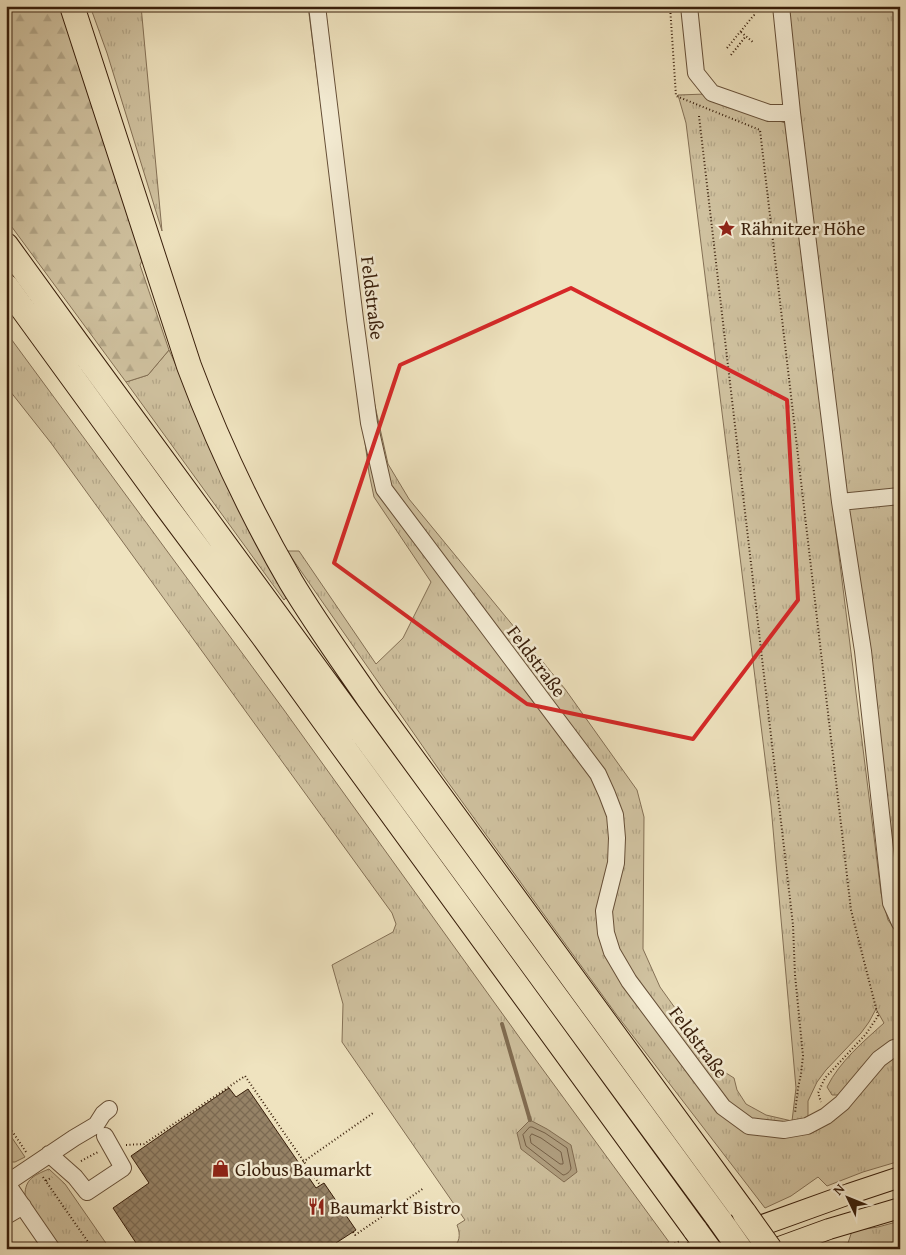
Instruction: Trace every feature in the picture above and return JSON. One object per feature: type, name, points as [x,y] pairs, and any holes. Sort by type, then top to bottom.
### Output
[{"type":"highway","points":[[72,6],[188,366],[244,496],[270,545],[292,584],[369,700],[772,1249]]},
{"type":"highway","points":[[6,245],[740,1249]]},
{"type":"highway","points":[[6,286],[171,514],[263,636],[700,1243]]},
{"type":"main road","points":[[700,1243],[900,1177]]},
{"type":"main road","points":[[772,1249],[829,1229],[900,1208]]},
{"type":"street","name":"Feldstraße","points":[[317,6],[370,423],[384,489],[598,774],[615,815],[617,838],[616,863],[604,911],[606,933],[612,952],[629,981],[723,1107],[749,1126],[784,1130],[807,1126],[826,1116],[842,1102],[879,1059],[900,1046]]},
{"type":"street","points":[[689,6],[696,73],[712,93],[769,113],[792,113]]},
{"type":"street","points":[[780,6],[840,502],[863,651],[891,903],[900,923]]},
{"type":"street","points":[[840,502],[900,496]]},
{"type":"street","points":[[52,1249],[6,1182],[96,1126],[106,1112]]},
{"type":"street","points":[[49,1154],[87,1192],[123,1168],[112,1139],[90,1134],[74,1138]]},
{"type":"street","points":[[6,1216],[23,1206]]},
{"type":"path","points":[[670,6],[676,96],[760,130],[852,910],[878,1016],[866,1034],[825,1078],[818,1093],[826,1116]]},
{"type":"path","points":[[727,48],[754,15],[753,6]]},
{"type":"path","points":[[740,32],[754,43]]},
{"type":"path","points":[[730,55],[746,36]]},
{"type":"path","points":[[700,116],[793,925],[802,1056],[794,1128]]},
{"type":"path","points":[[46,1181],[112,1139],[144,1144],[244,1076],[320,1185]]},
{"type":"path","points":[[303,1162],[373,1112]]},
{"type":"path","points":[[6,1122],[93,1249]]},
{"type":"path","points":[[353,1232],[354,1235],[424,1188]]},
{"type":"highlighted area","points":[[571,288],[787,400],[798,600],[693,739],[527,704],[334,563],[400,365]]},
{"type":"green space","points":[[6,6],[60,6],[144,257],[140,265],[169,350],[148,375],[126,382],[6,219]]},
{"type":"green space","points":[[90,6],[141,6],[162,231],[107,53]]},
{"type":"green space","points":[[308,6],[325,6],[369,379],[388,464],[409,499],[565,689],[637,790],[644,817],[643,949],[660,987],[718,1068],[734,1078],[737,1090],[746,1104],[766,1115],[792,1121],[796,1088],[771,806],[686,123],[678,95],[706,94],[785,123],[881,893],[888,920],[900,936],[900,1041],[842,1095],[832,1095],[827,1087],[838,1069],[852,1052],[884,1023],[876,1009],[861,1033],[817,1082],[808,1101],[808,1119],[792,1124],[755,1121],[731,1106],[604,955],[724,1114],[795,1133],[900,1053],[900,1161],[863,1172],[827,1186],[818,1177],[791,1196],[765,1208],[616,1014],[442,774],[287,551],[299,551],[376,664],[403,638],[431,582],[374,497],[369,473]]},
{"type":"green space","points":[[787,6],[900,6],[900,906],[896,894],[831,385]]},
{"type":"green space","points":[[6,332],[284,710],[669,1242],[653,1249],[451,1249],[459,1238],[457,1225],[465,1220],[342,1042],[343,1004],[332,965],[393,932],[396,924],[392,913],[51,443],[6,386]]},
{"type":"green space","points":[[169,350],[207,432],[288,596],[284,600],[126,382],[148,375]]},
{"type":"green space","points":[[6,1129],[25,1157],[15,1162],[6,1162]]},
{"type":"green space","points":[[49,1169],[65,1184],[110,1249],[59,1249],[25,1199],[26,1187],[30,1180]]},
{"type":"green space","points":[[900,1221],[900,1249],[805,1249],[848,1243],[852,1231]]},
{"type":"water","points":[[530,1120],[571,1145],[577,1172],[564,1182],[521,1149],[517,1133]]},
{"type":"building","name":"Globus Baumarkt","points":[[229,1088],[236,1097],[248,1089],[316,1188],[324,1183],[356,1230],[336,1243],[340,1249],[140,1249],[113,1208],[149,1183],[131,1156]]},
{"type":"waterway","points":[[502,1024],[530,1120]]},
{"type":"place","name":"Rähnitzer Höhe","points":[[727,228]]},
{"type":"place","name":"Globus Baumarkt","points":[[221,1169]]},
{"type":"place","name":"Baumarkt Bistro","points":[[316,1207]]}]
